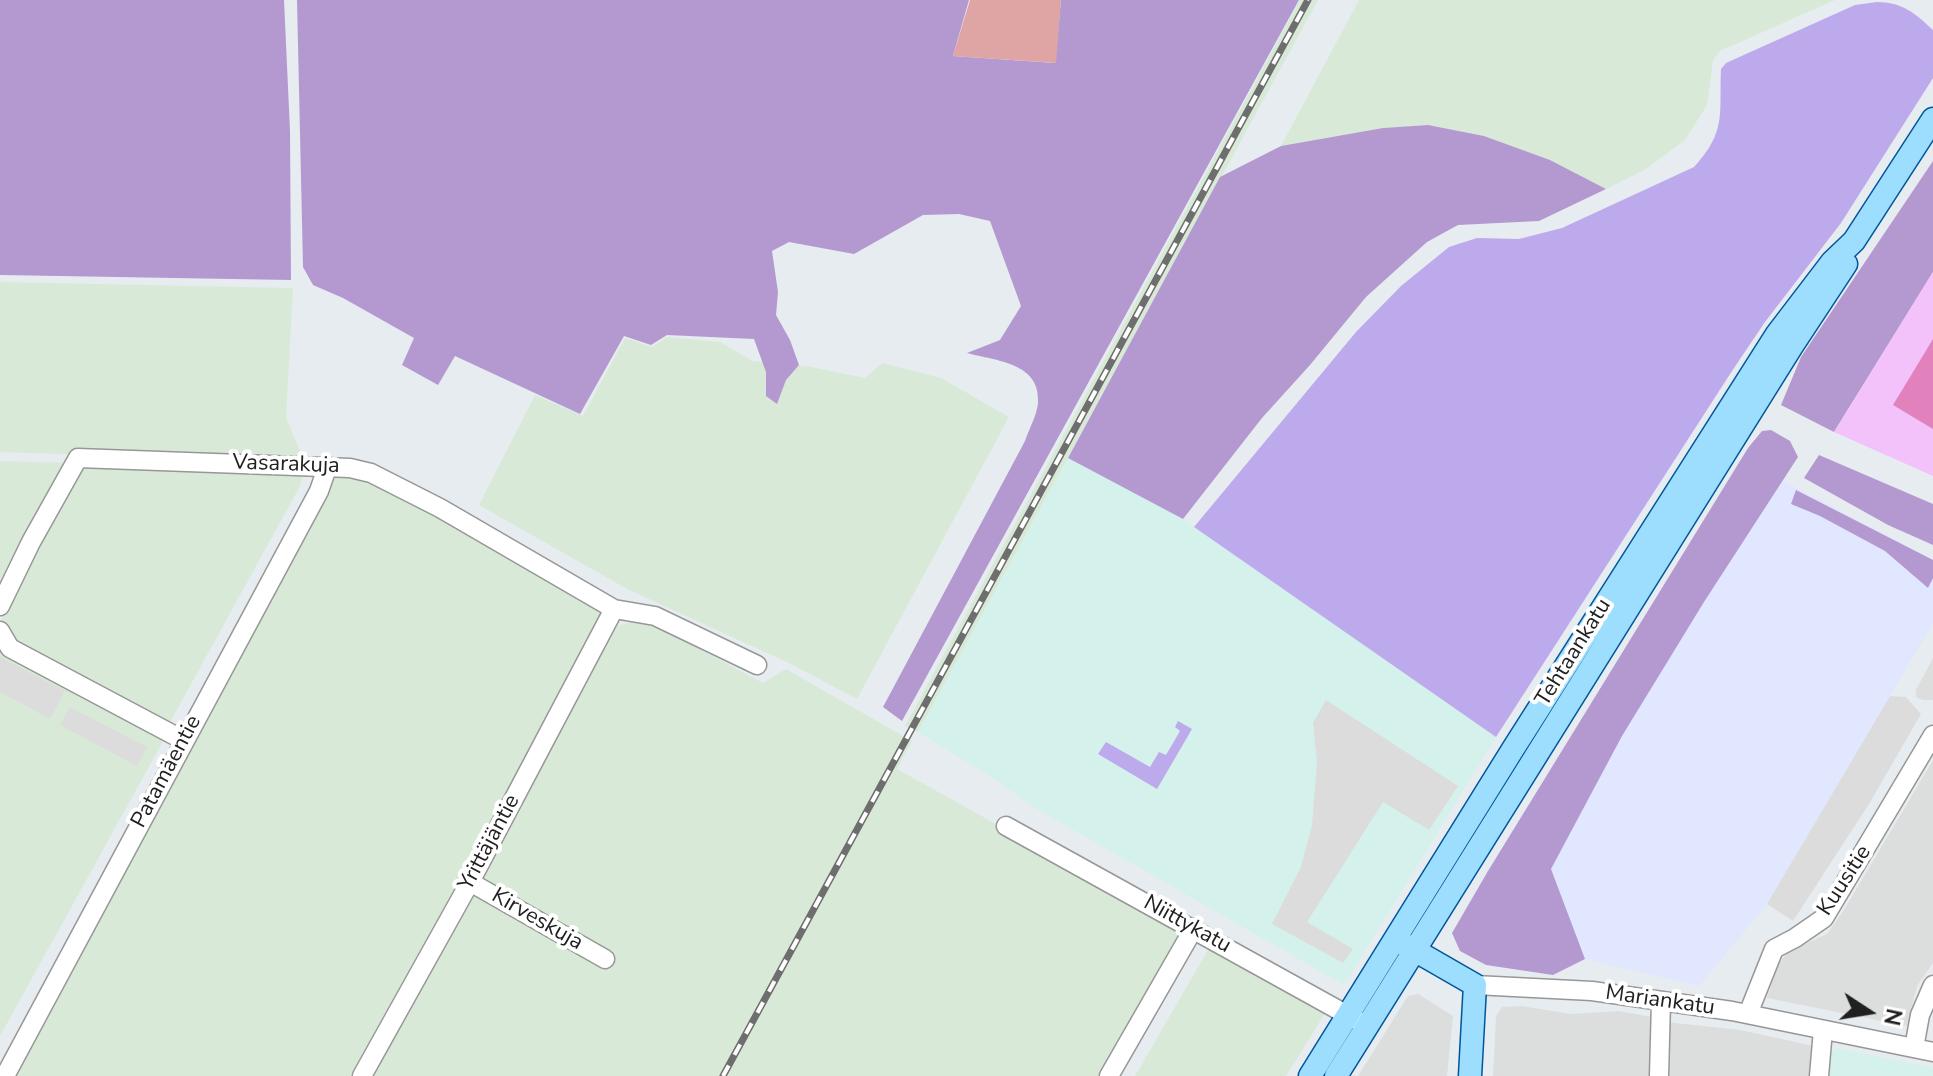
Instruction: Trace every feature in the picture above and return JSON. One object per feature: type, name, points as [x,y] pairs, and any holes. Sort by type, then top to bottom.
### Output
[{"type":"main road","name":"Tehtaankatu","points":[[1336,1076],[1357,1020],[1395,939],[1521,735],[1777,334],[1832,262],[1854,241],[1933,119]]},
{"type":"main road","name":"Tehtaankatu","points":[[1310,1076],[1415,952],[1792,346],[1845,267],[1854,241]]},
{"type":"main road","name":"Mariankatu","points":[[1395,939],[1475,985]]},
{"type":"main road","points":[[1470,1076],[1475,985]]},
{"type":"street","name":"Vasarakuja","points":[[0,606],[31,542],[78,458],[350,468],[371,473],[440,508],[614,609],[655,616],[757,665]]},
{"type":"street","name":"Patamäentie","points":[[5,1076],[319,491],[327,468]]},
{"type":"street","name":"Yrittäjäntie","points":[[362,1076],[470,882],[614,609]]},
{"type":"street","points":[[0,631],[10,648],[183,740]]},
{"type":"street","name":"Kuusitie","points":[[1748,1014],[1774,949],[1824,918],[1933,735]]},
{"type":"street","name":"Niittykatu","points":[[1006,826],[1357,1020]]},
{"type":"street","name":"Kirveskuja","points":[[470,882],[605,959]]},
{"type":"street","points":[[1109,1076],[1194,928]]},
{"type":"street","name":"Mariankatu","points":[[1475,985],[1592,991],[1748,1014],[1933,1052]]},
{"type":"street","points":[[1914,1048],[1920,1015],[1933,985]]},
{"type":"street","points":[[1659,1076],[1661,1002]]},
{"type":"street","points":[[1819,1076],[1823,1030]]},
{"type":"shaded area","points":[[0,0],[284,0],[290,131],[291,280],[0,275]]},
{"type":"shaded area","points":[[297,0],[969,0],[953,56],[1055,63],[1061,0],[1299,0],[902,721],[883,707],[1025,441],[1038,403],[1037,390],[1025,372],[1003,362],[967,353],[1000,340],[1021,306],[990,221],[959,214],[923,215],[854,254],[789,242],[772,251],[778,292],[776,315],[799,365],[786,380],[777,404],[766,396],[766,372],[754,339],[667,335],[651,345],[624,336],[580,414],[455,356],[438,385],[402,365],[414,338],[343,298],[313,285],[303,267]]},
{"type":"shaded area","points":[[970,0],[1061,0],[1056,63],[953,56]]},
{"type":"shaded area","points":[[1300,0],[1318,0],[918,732],[905,726]]},
{"type":"shaded area","points":[[1359,0],[1835,0],[1720,51],[1713,60],[1707,105],[1685,140],[1646,169],[1606,189],[1550,160],[1484,136],[1428,125],[1383,128],[1281,146]]},
{"type":"shaded area","points":[[1877,2],[1908,10],[1933,30],[1933,78],[1841,223],[1765,322],[1732,371],[1496,737],[1194,527],[1356,332],[1401,286],[1449,247],[1477,238],[1519,239],[1562,228],[1694,167],[1717,132],[1721,69],[1726,63],[1855,5]]},
{"type":"shaded area","points":[[1428,125],[1484,136],[1550,160],[1606,189],[1539,221],[1458,225],[1427,242],[1366,297],[1262,418],[1183,519],[1068,458],[1220,177],[1281,146],[1383,128]]},
{"type":"shaded area","points":[[1933,161],[1933,272],[1834,432],[1781,405],[1801,357]]},
{"type":"shaded area","points":[[1933,272],[1933,476],[1834,432]]},
{"type":"shaded area","points":[[0,282],[293,288],[286,418],[305,462],[0,452]]},
{"type":"shaded area","points":[[667,337],[720,342],[753,361],[811,367],[865,378],[882,363],[941,378],[1009,417],[857,699],[791,664],[627,589],[479,505],[535,395],[583,416],[625,338],[652,347]]},
{"type":"shaded area","points":[[1933,339],[1933,429],[1893,405]]},
{"type":"shaded area","points":[[1771,430],[1790,441],[1798,457],[1622,736],[1551,869],[1585,959],[1553,975],[1486,965],[1460,951],[1452,933],[1488,871],[1748,448],[1762,431]]},
{"type":"shaded area","points":[[1819,455],[1933,504],[1933,545],[1888,525],[1804,478]]},
{"type":"shaded area","points":[[1068,458],[1172,512],[1496,737],[1344,985],[1032,806],[918,732]]},
{"type":"shaded area","points":[[0,461],[71,463],[0,591]]},
{"type":"shaded area","points":[[81,463],[305,471],[299,488],[168,726],[14,645],[2,623],[3,612]]},
{"type":"shaded area","points":[[330,471],[359,474],[393,491],[608,611],[356,1076],[14,1076]]},
{"type":"shaded area","points":[[1783,481],[1933,560],[1933,623],[1767,904],[1699,986],[1585,959],[1551,869],[1622,736]]},
{"type":"shaded area","points":[[1796,490],[1933,560],[1933,578],[1928,588],[1885,551],[1791,504]]},
{"type":"shaded area","points":[[638,620],[656,626],[763,683],[786,669],[912,741],[897,769],[1187,930],[1103,1076],[370,1076],[617,626]]},
{"type":"shaded area","points":[[0,643],[166,736],[0,1036]]},
{"type":"shaded area","points":[[0,657],[65,691],[50,719],[0,692]]},
{"type":"shaded area","points":[[1933,658],[1933,700],[1923,700],[1916,697],[1916,690]]},
{"type":"shaded area","points":[[1890,696],[1906,697],[1921,714],[1869,804],[1793,921],[1767,904]]},
{"type":"shaded area","points":[[1326,700],[1458,786],[1429,830],[1383,802],[1307,922],[1353,949],[1343,963],[1272,924],[1301,867],[1312,825],[1317,762],[1313,723]]},
{"type":"shaded area","points":[[70,707],[147,747],[137,766],[60,725]]},
{"type":"shaded area","points":[[1178,721],[1192,729],[1157,789],[1098,754],[1106,742],[1150,767],[1159,752],[1166,755],[1180,731],[1175,727]]},
{"type":"shaded area","points":[[1933,760],[1933,963],[1917,986],[1907,1026],[1767,998],[1778,965],[1788,952],[1827,934],[1844,910]]},
{"type":"shaded area","points":[[1211,945],[1327,1010],[1286,1076],[1135,1076]]},
{"type":"shaded area","points":[[1418,994],[1453,1016],[1447,1076],[1358,1076],[1408,996]]},
{"type":"shaded area","points":[[1521,1006],[1571,1014],[1619,1011],[1652,1017],[1651,1076],[1493,1076],[1496,1016],[1502,1007]]},
{"type":"shaded area","points":[[1666,1022],[1740,1030],[1814,1046],[1812,1076],[1665,1076]]},
{"type":"shaded area","points":[[1837,1048],[1933,1068],[1933,1076],[1829,1076],[1830,1053]]},
{"type":"railway","points":[[723,1076],[1308,0]]}]
